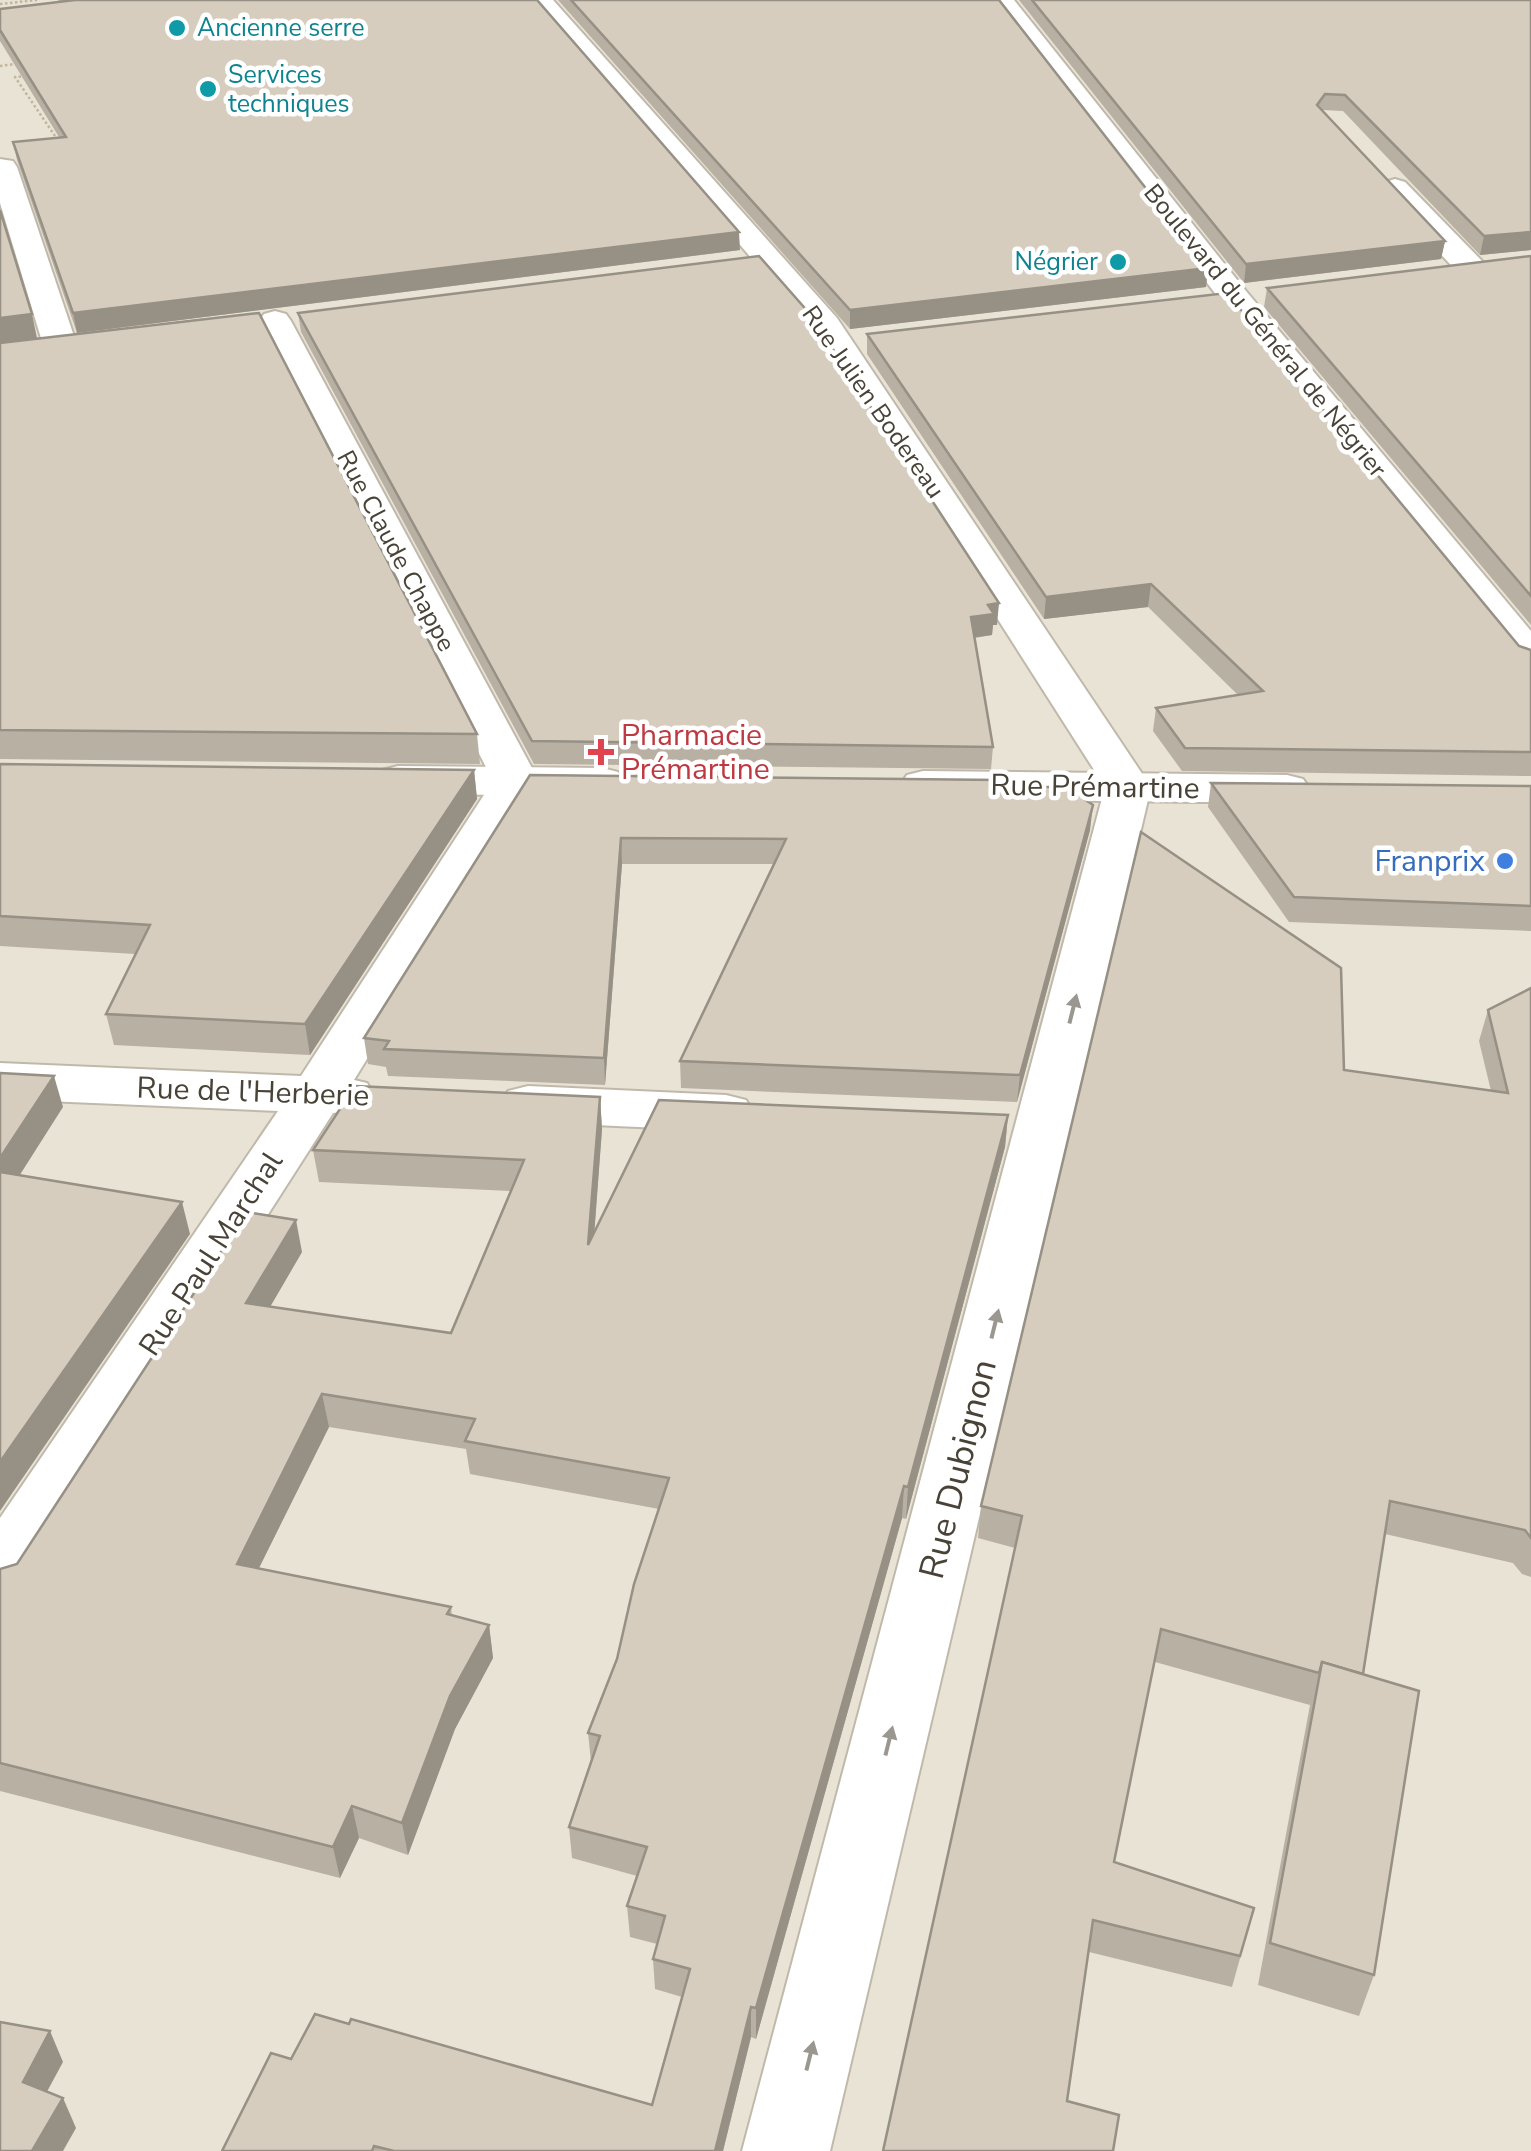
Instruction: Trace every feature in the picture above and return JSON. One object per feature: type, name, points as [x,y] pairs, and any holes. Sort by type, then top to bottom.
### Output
[{"type":"street","name":"Rue Julien Bodereau","points":[[541,0],[838,344],[1128,787]]},
{"type":"street","points":[[1003,0],[1027,1]]},
{"type":"street","name":"Boulevard du Général de Négrier","points":[[1003,0],[1236,298],[1531,658]]},
{"type":"street","points":[[1370,161],[1472,269]]},
{"type":"street","points":[[4,167],[46,350],[100,343]]},
{"type":"street","points":[[730,264],[766,260]]},
{"type":"street","points":[[1434,274],[1511,265]]},
{"type":"street","name":"Rue Claude Chappe","points":[[314,316],[257,324],[516,781]]},
{"type":"street","points":[[838,344],[881,339]]},
{"type":"street","points":[[357,780],[648,782]]},
{"type":"street","name":"Rue Paul Marchal","points":[[0,1574],[318,1095],[516,781]]},
{"type":"street","name":"Rue Prémartine","points":[[882,784],[1324,790]]},
{"type":"street","name":"Rue Dubignon","points":[[786,2151],[1015,1125],[1128,787]]},
{"type":"street","name":"Rue de l'Herberie","points":[[0,1081],[394,1098]]},
{"type":"street","points":[[473,1101],[768,1114]]},
{"type":"path","points":[[0,4],[36,0]]},
{"type":"path","points":[[0,66],[32,62]]},
{"type":"path","points":[[24,63],[31,77],[15,78],[56,137]]},
{"type":"path","points":[[19,84],[26,83]]},
{"type":"shaded area","points":[[0,0],[1531,0],[1531,2151],[0,2151]]},
{"type":"building","points":[[75,0],[537,0],[739,232],[73,313],[13,142],[66,137],[0,30],[0,9]]},
{"type":"building","points":[[571,0],[999,0],[1208,268],[850,310]]},
{"type":"building","points":[[1032,0],[1531,0],[1531,232],[1484,236],[1345,95],[1325,94],[1317,105],[1445,241],[1246,264]]},
{"type":"building","points":[[0,210],[32,314],[0,318]]},
{"type":"building","points":[[759,256],[810,314],[999,603],[988,605],[994,614],[971,617],[993,747],[532,741],[298,313]]},
{"type":"building","points":[[1531,256],[1531,596],[1267,288]]},
{"type":"building","points":[[1227,293],[1519,646],[1531,650],[1531,752],[1185,748],[1156,708],[1263,691],[1151,584],[1046,597],[867,334]]},
{"type":"building","points":[[259,313],[477,734],[0,730],[0,343]]},
{"type":"building","points":[[0,764],[474,770],[305,1024],[106,1014],[150,925],[0,916]]},
{"type":"building","points":[[530,775],[999,780],[1000,787],[1067,787],[1093,805],[1020,1075],[680,1061],[786,839],[621,838],[604,1058],[384,1049],[389,1041],[364,1038]]},
{"type":"building","points":[[1211,783],[1531,786],[1531,906],[1294,897]]},
{"type":"building","points":[[1141,832],[1341,968],[1344,1070],[1508,1093],[1488,1010],[1531,988],[1531,1538],[1525,1530],[1390,1501],[1363,1674],[1322,1662],[1319,1673],[1161,1629],[1114,1862],[1254,1908],[1240,1956],[1093,1920],[1067,2101],[1119,2115],[1113,2151],[883,2151],[1022,1516],[981,1506]]},
{"type":"building","points":[[0,1073],[54,1076],[0,1158]]},
{"type":"building","points":[[355,1086],[600,1097],[588,1245],[659,1100],[1008,1115],[908,1487],[904,1486],[756,2008],[751,2007],[715,2151],[394,2151],[374,2146],[372,2151],[222,2151],[271,2053],[291,2059],[315,2014],[349,2024],[351,2019],[652,2105],[690,1969],[653,1959],[665,1916],[627,1906],[647,1847],[569,1827],[600,1736],[588,1733],[617,1659],[634,1584],[669,1478],[465,1441],[475,1419],[322,1394],[237,1564],[451,1607],[447,1614],[489,1625],[450,1696],[402,1823],[352,1806],[333,1847],[0,1763],[0,1569],[17,1564],[247,1212],[296,1220],[246,1303],[451,1333],[524,1160],[313,1150]]},
{"type":"building","points":[[0,1172],[182,1202],[0,1462]]},
{"type":"building","points":[[1322,1662],[1419,1691],[1374,1975],[1270,1943]]},
{"type":"building","points":[[0,2022],[50,2031],[23,2082],[63,2098],[32,2151],[0,2151]]},
{"type":"place","name":"Ancienne serre","points":[[177,28]]},
{"type":"place","name":"Services techniques","points":[[208,89]]},
{"type":"place","name":"Négrier","points":[[1118,262]]},
{"type":"place","name":"Pharmacie Prémartine","points":[[601,752]]},
{"type":"place","name":"Franprix","points":[[1505,861]]}]
